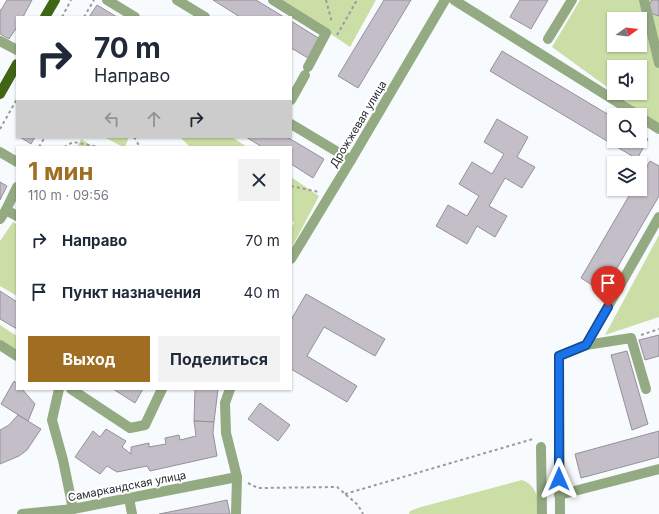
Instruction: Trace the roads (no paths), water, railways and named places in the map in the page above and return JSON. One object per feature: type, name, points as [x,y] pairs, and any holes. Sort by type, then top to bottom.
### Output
[{"type":"main road","points":[[46,16],[55,0]]},
{"type":"main road","points":[[0,94],[16,66]]},
{"type":"street","points":[[107,0],[133,16]]},
{"type":"street","points":[[177,0],[203,16]]},
{"type":"street","points":[[274,0],[326,33],[292,98]]},
{"type":"street","name":"Дрожжевая улица","points":[[292,257],[352,160],[445,0]]},
{"type":"street","points":[[454,0],[626,108]]},
{"type":"street","points":[[548,39],[572,0]]},
{"type":"street","points":[[644,0],[659,63]]},
{"type":"street","points":[[0,41],[16,49]]},
{"type":"street","points":[[647,121],[659,128]]},
{"type":"street","points":[[292,125],[352,160]]},
{"type":"street","points":[[0,152],[16,161]]},
{"type":"street","points":[[0,219],[16,189]]},
{"type":"street","points":[[6,210],[16,215]]},
{"type":"street","points":[[586,345],[659,217]]},
{"type":"street","points":[[560,514],[559,356],[586,345],[631,338],[646,389]]},
{"type":"street","points":[[0,345],[16,355]]},
{"type":"street","points":[[59,390],[52,420],[63,460],[73,509]]},
{"type":"street","points":[[73,390],[130,428],[144,425],[162,390]]},
{"type":"street","points":[[230,390],[225,403],[226,433],[237,477],[236,514]]},
{"type":"street","points":[[539,443],[542,514]]},
{"type":"street","points":[[560,495],[659,469]]},
{"type":"street","name":"Самаркандская улица","points":[[22,514],[73,509],[237,477]]},
{"type":"street","points":[[129,498],[132,514]]}]
